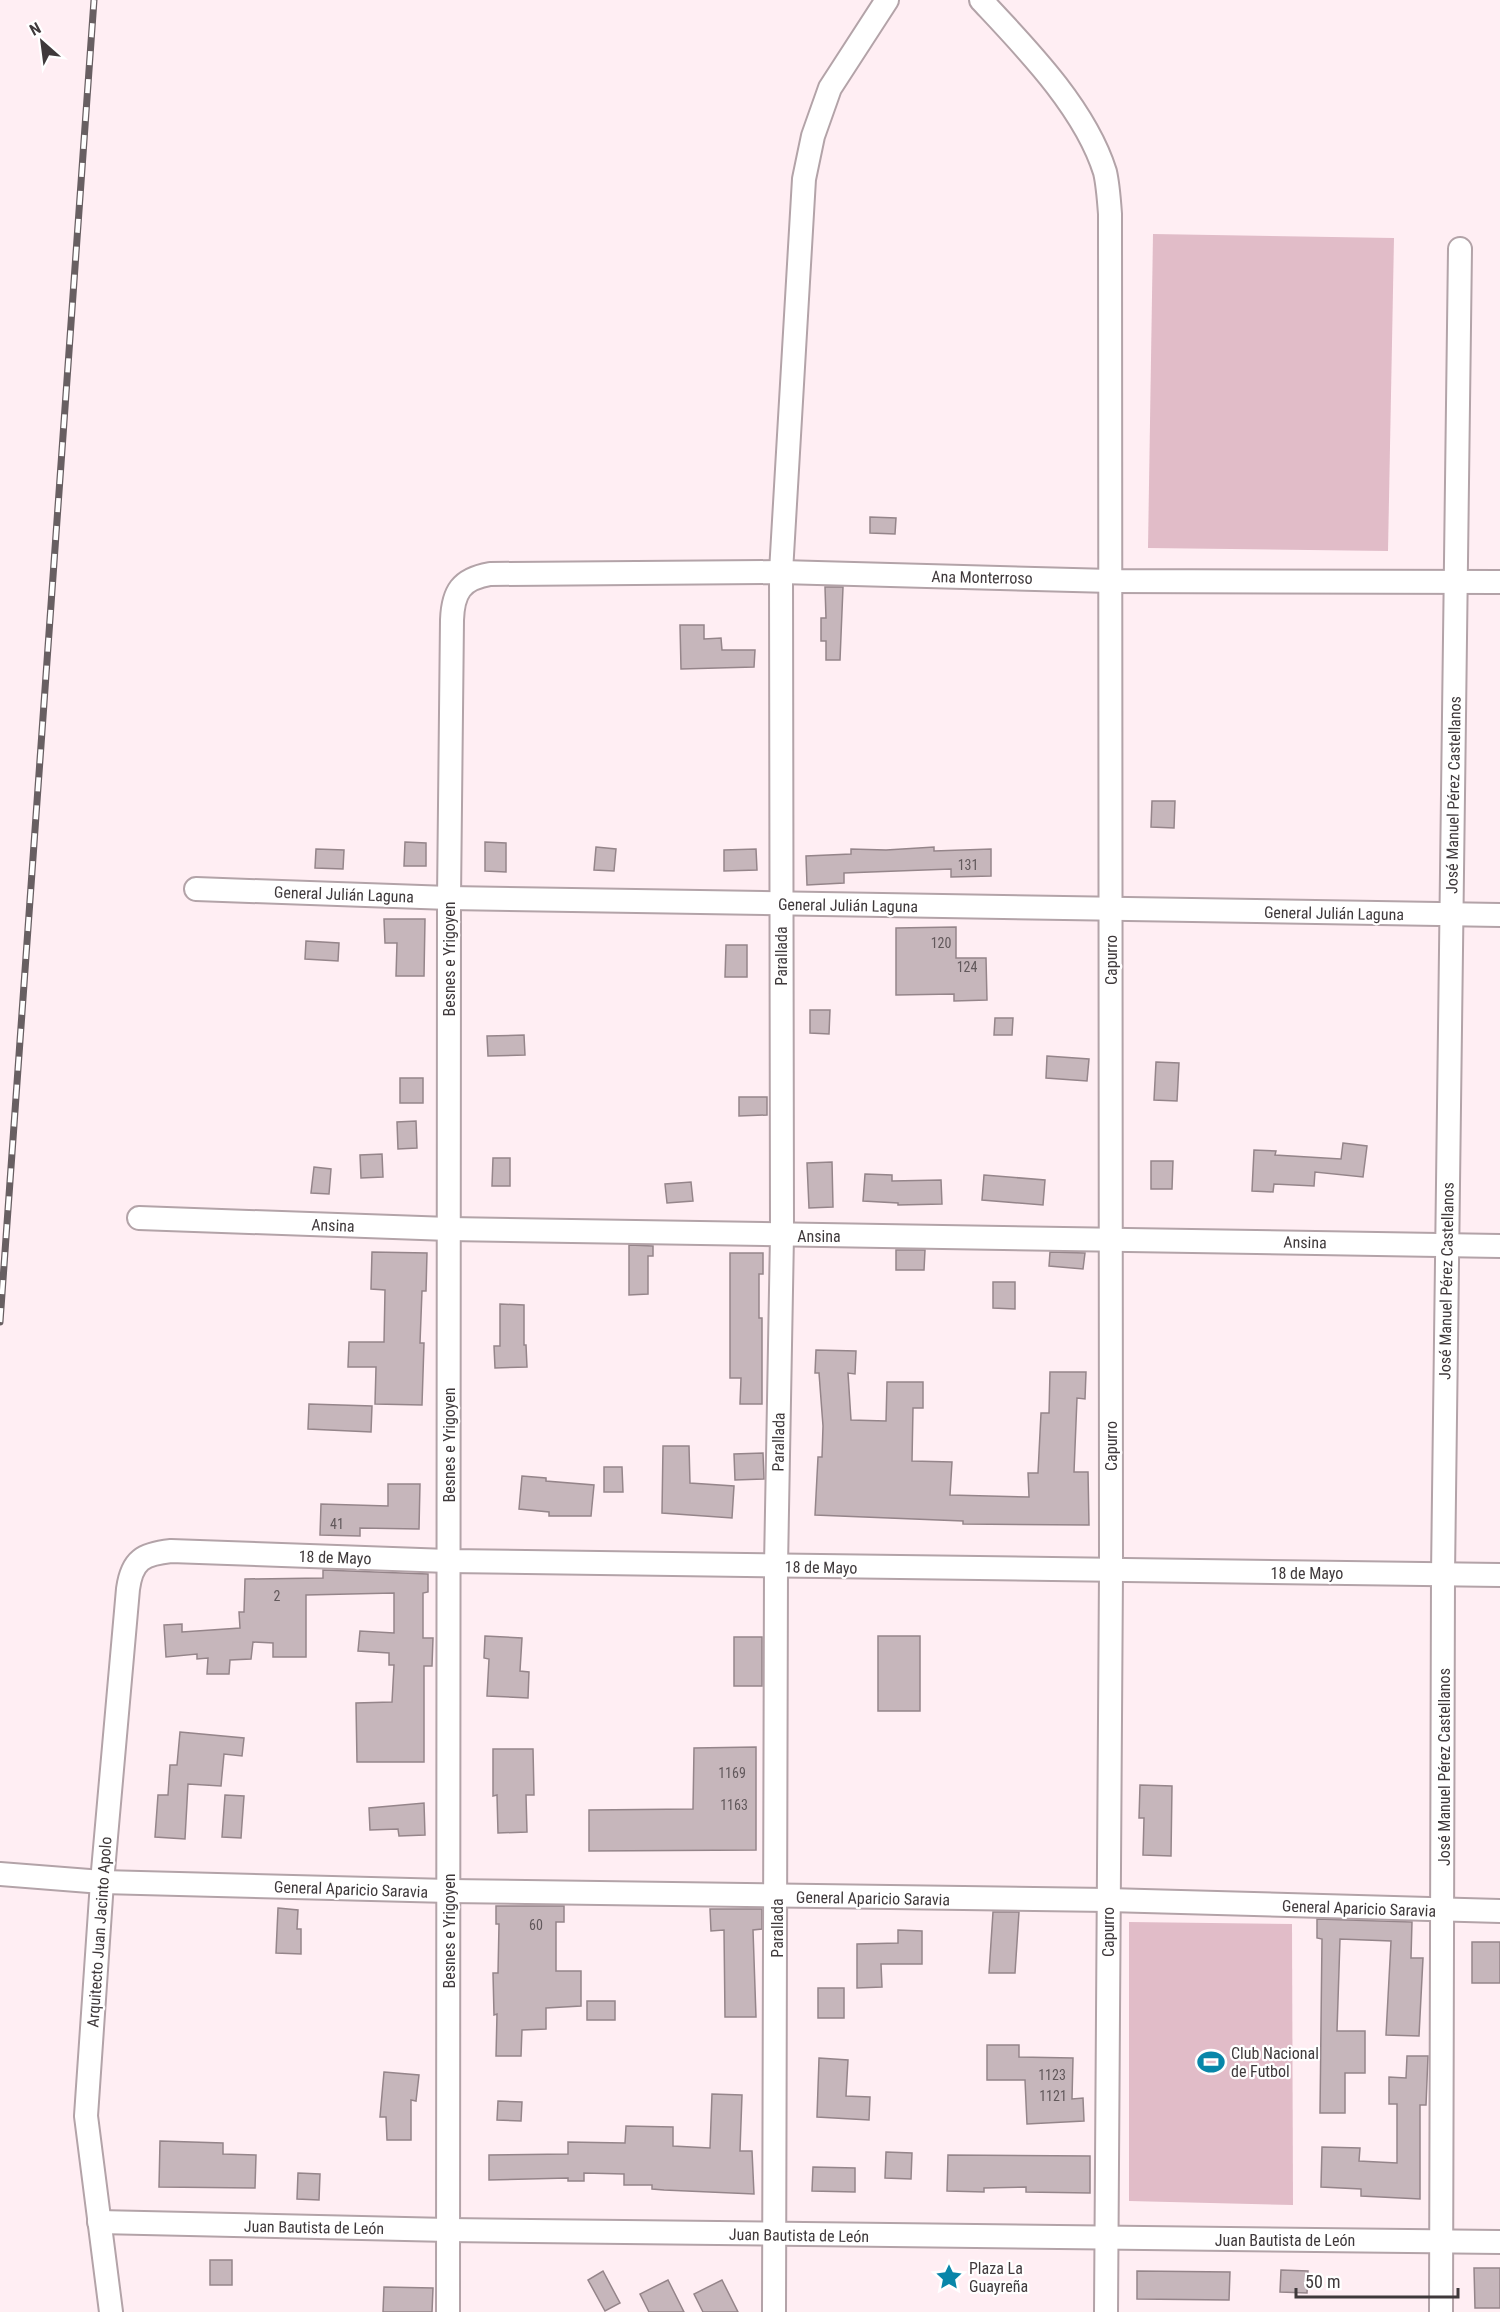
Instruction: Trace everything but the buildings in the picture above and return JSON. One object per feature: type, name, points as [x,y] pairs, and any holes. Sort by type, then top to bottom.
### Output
[{"type":"street","name":"Parallada","points":[[774,2312],[777,1897],[776,1566],[782,1235],[781,572],[804,179],[813,136],[830,88],[887,0]]},
{"type":"street","name":"Capurro","points":[[981,0],[1039,62],[1091,138],[1105,174],[1110,214],[1111,1571],[1106,2312]]},
{"type":"street","name":"José Manuel Pérez Castellanos","points":[[1441,2312],[1444,1911],[1443,1574],[1450,914],[1458,581],[1460,249]]},
{"type":"street","name":"Ana Monterroso","points":[[465,582],[490,574],[781,572],[1111,581],[1500,582]]},
{"type":"street","name":"Besnes e Yrigoyen","points":[[448,2312],[449,898],[452,608],[465,582]]},
{"type":"street","name":"General Julián Laguna","points":[[196,889],[449,898],[1500,915]]},
{"type":"street","name":"Ansina","points":[[139,1218],[449,1229],[1500,1246]]},
{"type":"street","name":"18 de Mayo","points":[[143,1557],[171,1551],[448,1561],[1500,1575]]},
{"type":"street","name":"Arquitecto Juan Jacinto Apolo","points":[[111,2312],[86,2116],[102,1882],[129,1582],[133,1567],[143,1557]]},
{"type":"street","name":"General Aparicio Saravia","points":[[0,1874],[102,1882],[449,1891],[1108,1900],[1500,1911]]},
{"type":"street","name":"Juan Bautista de León","points":[[99,2222],[775,2235],[1500,2242]]},
{"type":"shaded area","points":[[1153,234],[1394,238],[1388,551],[1148,548]]},
{"type":"shaded area","name":"Club Nacional de Futbol","points":[[1129,1922],[1292,1924],[1293,2205],[1129,2201]]},
{"type":"railway","points":[[0,1322],[94,0]]},
{"type":"place","name":"Club Nacional de Futbol","points":[[1211,2062]]},
{"type":"place","name":"Plaza La Guayreña","points":[[949,2277]]}]
